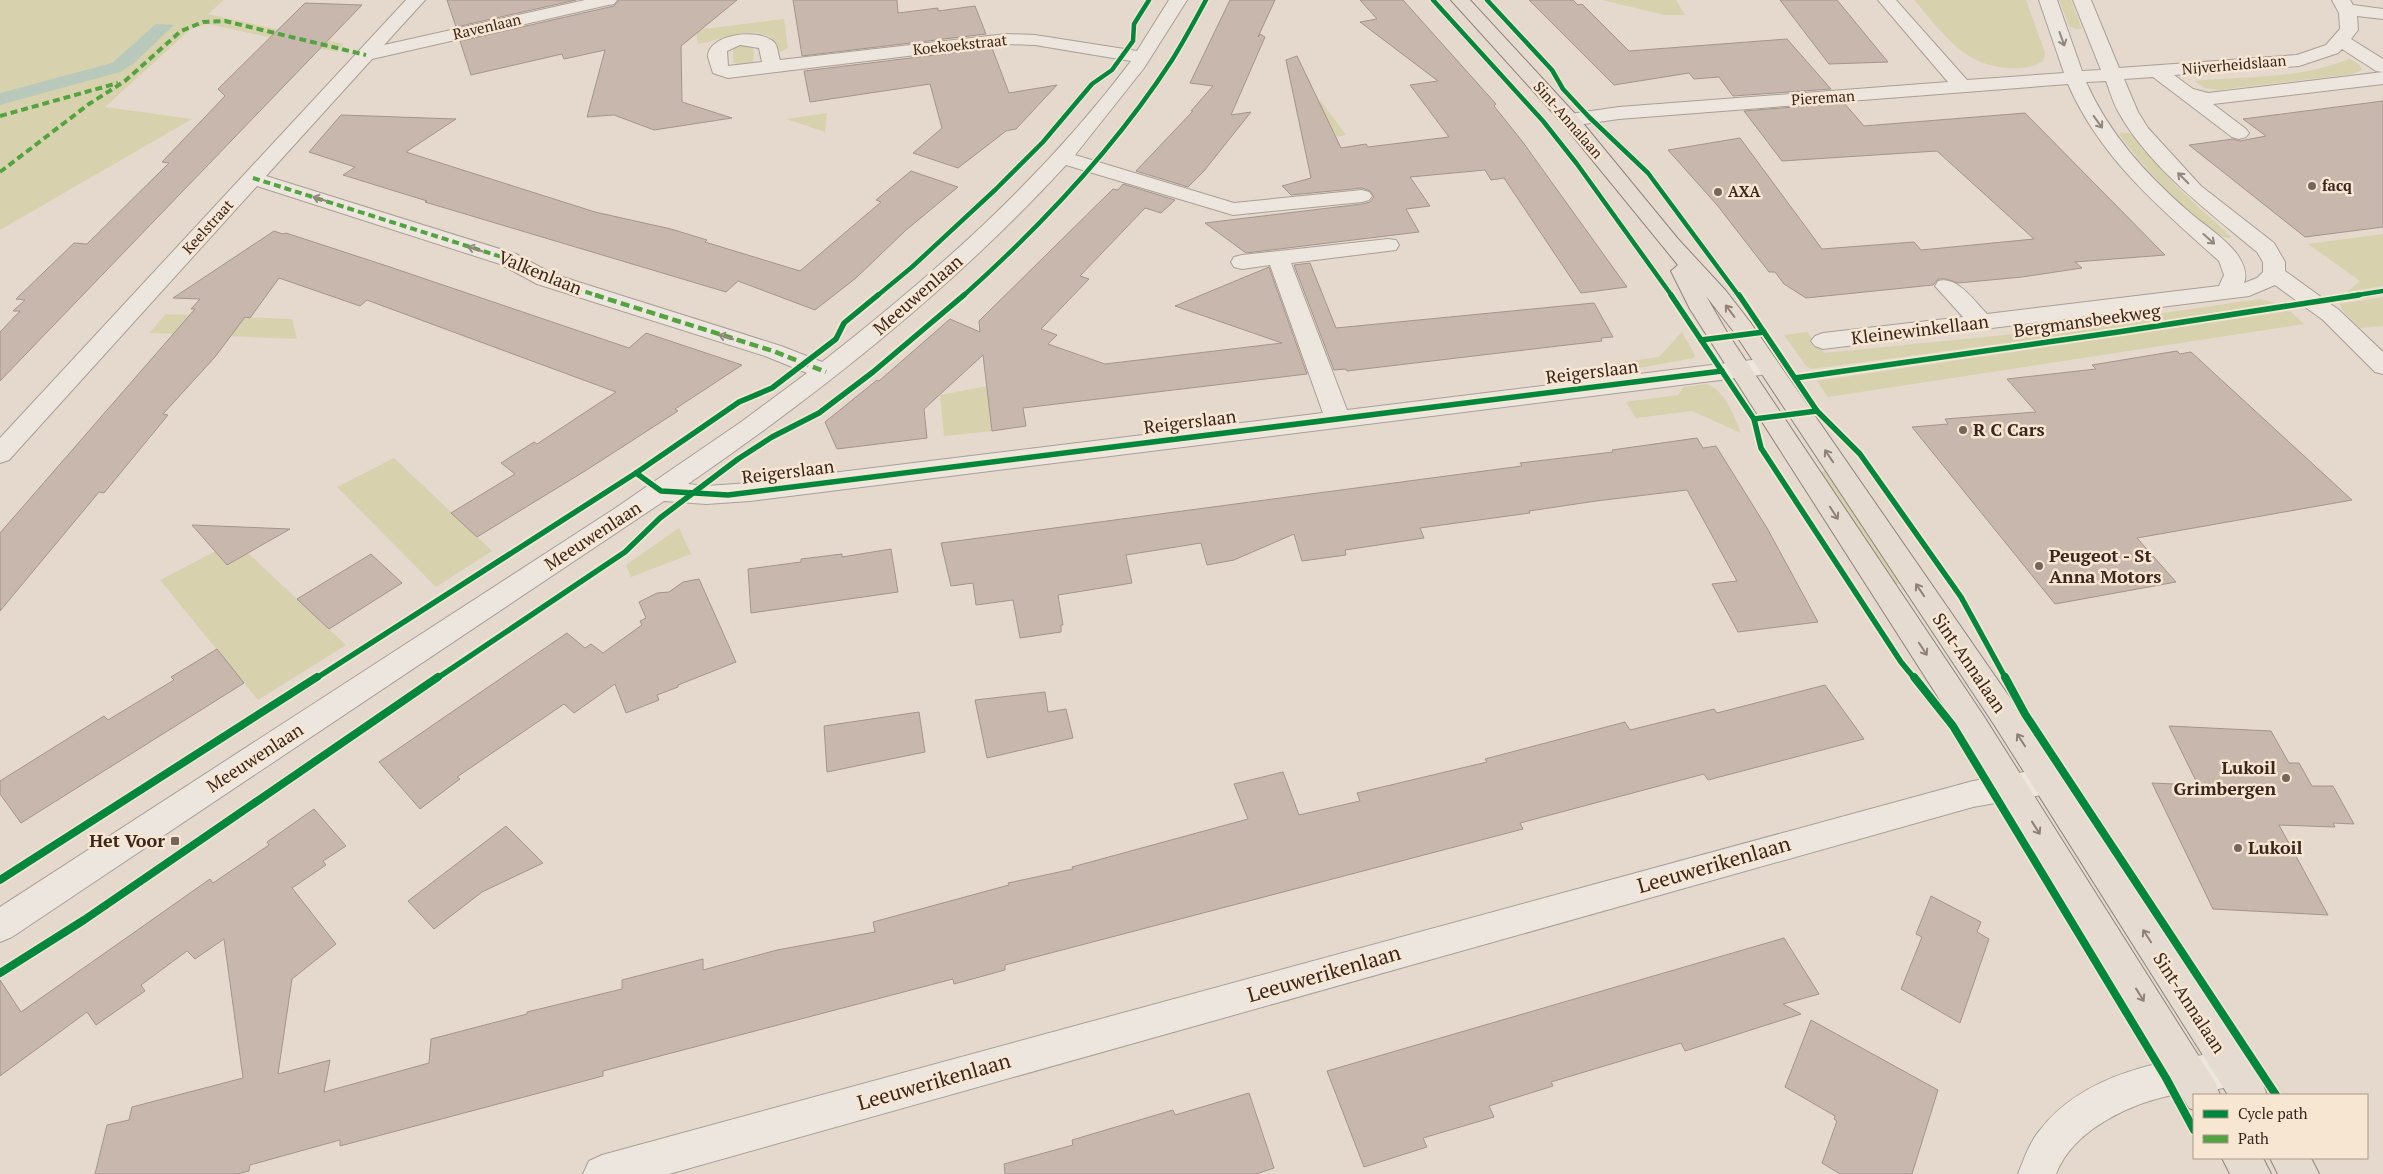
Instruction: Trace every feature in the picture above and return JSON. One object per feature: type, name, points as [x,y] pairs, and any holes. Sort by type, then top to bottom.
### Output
[{"type":"main road","name":"Sint-Annalaan","points":[[1460,0],[1570,120],[1670,244],[1718,296],[1768,366],[2048,780],[2240,1082]]},
{"type":"main road","name":"Sint-Annalaan","points":[[1670,244],[1701,309],[1972,724],[2196,1085]]},
{"type":"main road","points":[[2243,1159],[2252,1174]]},
{"type":"main road","points":[[2290,1159],[2300,1174]]},
{"type":"street","name":"Keelstraat","points":[[0,454],[416,0]]},
{"type":"street","name":"Ravenlaan","points":[[366,55],[608,0]]},
{"type":"street","name":"Meeuwenlaan","points":[[0,926],[661,491],[826,372],[954,266],[1062,158],[1104,109],[1142,57],[1178,0]]},
{"type":"street","points":[[1887,0],[1963,87]]},
{"type":"street","points":[[2048,0],[2092,113],[2136,172],[2158,195],[2228,257],[2235,270],[2235,282],[2226,292]]},
{"type":"street","points":[[2082,0],[2128,112],[2141,132],[2194,190],[2266,248],[2274,262],[2274,274],[2331,315],[2383,366]]},
{"type":"street","points":[[2383,14],[2344,5],[2349,30],[2341,41],[2383,67]]},
{"type":"street","name":"Koekoekstraat","points":[[778,66],[1006,39],[1034,40],[1142,57]]},
{"type":"street","name":"Nijverheidslaan","points":[[2077,78],[2298,60],[2332,48],[2341,41]]},
{"type":"street","points":[[2158,72],[2239,133]]},
{"type":"street","name":"Piereman","points":[[1570,120],[1619,113],[2077,78]]},
{"type":"street","points":[[2186,93],[2200,98],[2215,99],[2383,78]]},
{"type":"street","points":[[1062,158],[1234,209],[1362,196]]},
{"type":"street","name":"Valkenlaan","points":[[253,178],[508,259],[544,279],[773,352],[826,372]]},
{"type":"street","points":[[1242,262],[1388,245]]},
{"type":"street","points":[[1278,258],[1338,419]]},
{"type":"street","name":"Kleinewinkellaan","points":[[1823,341],[2249,289],[2265,283],[2274,274]]},
{"type":"street","points":[[1946,286],[1982,322]]},
{"type":"street","name":"Reigerslaan","points":[[661,491],[728,495],[1768,366]]},
{"type":"street","name":"Leeuwerikenlaan","points":[[602,1174],[1953,799],[2010,786],[2048,780]]},
{"type":"street","points":[[2037,1174],[2052,1141],[2075,1119],[2104,1102],[2143,1084],[2196,1085],[2240,1082]]},
{"type":"shaded area","points":[[0,0],[224,0],[208,14],[344,44],[337,52],[208,24],[192,28],[105,107],[192,119],[0,230]]},
{"type":"shaded area","points":[[1602,0],[1676,0],[1685,15],[1664,15]]},
{"type":"shaded area","points":[[1914,0],[2026,0],[2045,53],[2043,61],[2031,67],[2009,68],[1993,66],[1979,61],[1966,54],[1944,35]]},
{"type":"shaded area","points":[[2059,0],[2071,0],[2082,29],[2075,29],[2069,26]]},
{"type":"shaded area","points":[[784,19],[788,48],[780,52],[771,37],[752,33],[743,33],[698,44],[696,30]]},
{"type":"shaded area","points":[[156,24],[174,25],[133,64],[120,72],[0,105],[0,93],[112,63]]},
{"type":"shaded area","points":[[742,44],[753,47],[754,59],[752,63],[739,65],[733,62],[733,51],[736,46]]},
{"type":"shaded area","points":[[2349,59],[2359,64],[2362,70],[2353,74],[2218,90],[2205,88],[2194,81],[2273,76],[2311,70]]},
{"type":"shaded area","points":[[1320,100],[1346,135],[1321,140]]},
{"type":"shaded area","points":[[827,113],[825,132],[786,119]]},
{"type":"shaded area","points":[[2121,132],[2131,134],[2177,187],[2231,237],[2217,234],[2170,194],[2119,134]]},
{"type":"shaded area","points":[[2383,234],[2383,286],[2347,292],[2360,281],[2308,244]]},
{"type":"shaded area","points":[[2383,297],[2383,326],[2360,328],[2342,310],[2340,304]]},
{"type":"shaded area","points":[[2260,299],[2276,303],[2097,331],[1811,369],[1806,366],[1784,335],[1807,332],[1824,353],[2025,333]]},
{"type":"shaded area","points":[[2290,311],[2304,324],[1828,397],[1817,381]]},
{"type":"shaded area","points":[[166,314],[292,319],[297,339],[149,333]]},
{"type":"shaded area","points":[[1682,332],[1695,355],[1694,358],[1622,371],[1617,363],[1659,357]]},
{"type":"shaded area","points":[[1706,384],[1713,387],[1724,397],[1741,433],[1692,411],[1636,418],[1626,402],[1678,395],[1684,387]]},
{"type":"shaded area","points":[[987,386],[993,431],[944,436],[940,395]]},
{"type":"shaded area","points":[[394,458],[492,551],[436,587],[337,487]]},
{"type":"shaded area","points":[[1827,471],[1902,583],[1895,585],[1820,473]]},
{"type":"shaded area","points":[[679,528],[691,554],[631,577],[626,565]]},
{"type":"shaded area","points":[[235,541],[346,645],[258,700],[160,580]]},
{"type":"building","points":[[447,0],[576,0],[456,27]]},
{"type":"building","points":[[619,0],[737,0],[681,46],[682,102],[732,118],[654,130],[614,115],[587,117],[605,50],[564,59],[562,54],[471,75],[460,41],[614,6]]},
{"type":"building","points":[[793,0],[897,0],[898,13],[938,8],[938,11],[975,6],[986,34],[802,56]]},
{"type":"building","points":[[1230,0],[1275,0],[1258,37],[1260,34],[1265,37],[1231,115],[1251,112],[1204,171],[1188,187],[1136,171],[1193,111],[1191,111],[1213,86],[1190,83]]},
{"type":"building","points":[[1360,0],[1403,0],[1496,104],[1494,106],[1522,141],[1627,287],[1581,293],[1504,178],[1491,180],[1485,170],[1410,177],[1430,206],[1406,209],[1419,232],[1246,253],[1205,223],[1362,204],[1370,202],[1374,197],[1370,191],[1362,188],[1291,195],[1282,186],[1311,178],[1286,60],[1297,56],[1341,148],[1366,144],[1368,147],[1449,137],[1410,85],[1438,81],[1360,22],[1377,19]]},
{"type":"building","points":[[1529,0],[1573,0],[1578,5],[1582,4],[1629,51],[1787,39],[1831,89],[1733,96],[1719,77],[1694,79],[1689,73],[1614,85]]},
{"type":"building","points":[[1780,0],[1837,0],[1888,62],[1829,64]]},
{"type":"building","points":[[305,3],[362,5],[0,381],[0,332],[20,311],[13,311],[25,300],[16,299],[74,243],[87,244],[169,163],[162,162],[225,96],[218,89]]},
{"type":"building","points":[[992,48],[1009,93],[1057,85],[1016,129],[1006,131],[958,168],[913,153],[942,128],[930,84],[810,102],[804,71]]},
{"type":"building","name":"facq","points":[[2383,101],[2383,227],[2305,237],[2189,145],[2233,139],[2240,141],[2266,136],[2243,119]]},
{"type":"building","points":[[1844,103],[1864,126],[2025,113],[2165,255],[2075,262],[2082,268],[2022,277],[1958,283],[1946,279],[1938,279],[1933,285],[1806,298],[1784,284],[1775,272],[1769,272],[1717,205],[1668,150],[1740,138],[1822,249],[1914,242],[1921,250],[2034,239],[1937,151],[1782,161],[1744,111]]},
{"type":"building","points":[[341,115],[456,119],[406,152],[595,212],[671,229],[707,240],[705,242],[800,271],[881,202],[876,200],[911,171],[958,187],[905,231],[856,278],[815,310],[738,281],[726,292],[425,202],[427,201],[343,175],[355,167],[309,152]]},
{"type":"building","points":[[1123,184],[1175,200],[1161,213],[1145,208],[1080,276],[1089,279],[1041,329],[1057,335],[1048,344],[1105,364],[1282,343],[1175,306],[1269,267],[1307,374],[1023,408],[1026,426],[992,431],[983,355],[924,409],[927,438],[837,449],[825,422],[877,380],[879,381],[950,319],[980,332],[979,321],[1113,189],[1118,190]]},
{"type":"building","points":[[274,231],[286,233],[387,266],[629,348],[646,333],[742,365],[675,409],[678,411],[477,537],[451,513],[515,474],[501,463],[534,442],[537,444],[616,392],[367,300],[360,306],[279,278],[250,318],[245,317],[215,357],[163,414],[168,415],[104,493],[99,492],[0,611],[0,533],[195,309],[191,309],[200,299],[173,298]]},
{"type":"building","points":[[1310,263],[1336,328],[1594,303],[1613,337],[1601,338],[1602,341],[1347,371],[1346,369],[1334,370],[1294,265]]},
{"type":"building","points":[[2177,351],[2180,354],[2191,352],[2352,500],[2137,538],[2176,582],[2055,604],[1912,427],[1948,424],[1945,419],[2036,412],[2007,379],[2096,369],[2092,365]]},
{"type":"building","points":[[1697,438],[1703,448],[1716,446],[1767,528],[1818,622],[1738,632],[1712,584],[1737,581],[1687,490],[1596,501],[1529,511],[1530,513],[1420,528],[1424,538],[1345,550],[1346,555],[1302,561],[1294,534],[1234,560],[1207,565],[1201,543],[1126,555],[1132,583],[1058,595],[1063,625],[1061,625],[1061,632],[1020,638],[1013,600],[976,605],[973,583],[951,586],[941,543],[1522,466],[1520,463],[1613,452],[1612,450]]},
{"type":"building","points":[[192,525],[290,529],[227,565]]},
{"type":"building","points":[[891,549],[898,592],[751,613],[748,569],[801,562],[801,559],[842,554],[842,557]]},
{"type":"building","points":[[371,554],[402,583],[329,629],[297,599]]},
{"type":"building","points":[[699,579],[736,662],[678,685],[678,687],[657,695],[659,700],[626,713],[615,684],[574,713],[564,704],[457,777],[460,779],[420,809],[379,762],[567,633],[585,648],[591,644],[603,653],[642,625],[640,621],[646,618],[639,602],[657,593],[669,592],[683,582]]},
{"type":"building","points":[[217,649],[244,683],[21,823],[0,794],[0,781],[104,716],[108,720],[174,680],[171,677]]},
{"type":"building","points":[[1825,685],[1864,739],[1708,780],[1704,774],[1520,823],[1523,829],[1005,965],[1005,970],[954,984],[953,979],[603,1071],[603,1076],[340,1146],[340,1140],[250,1165],[249,1171],[237,1174],[95,1174],[107,1125],[129,1120],[132,1107],[243,1078],[224,939],[195,959],[187,951],[141,985],[145,991],[96,1025],[87,1012],[0,1076],[0,980],[21,1012],[210,879],[213,883],[269,845],[267,842],[314,809],[346,846],[323,861],[326,865],[292,888],[336,944],[292,979],[278,1074],[330,1060],[324,1092],[429,1063],[431,1039],[527,1014],[527,1012],[622,989],[622,980],[703,959],[703,970],[777,950],[875,932],[873,922],[1009,885],[1008,883],[1073,869],[1072,867],[1248,819],[1234,784],[1283,772],[1299,815],[1360,801],[1357,793],[1487,762],[1485,759],[1625,722],[1630,730],[1714,709],[1717,713]]},
{"type":"building","points":[[1045,692],[1048,712],[1066,709],[1073,738],[987,758],[975,700]]},
{"type":"building","points":[[919,712],[925,752],[827,772],[824,726]]},
{"type":"building","name":"Lukoil","points":[[2169,726],[2271,731],[2289,763],[2299,763],[2312,786],[2333,786],[2354,824],[2333,823],[2335,827],[2279,825],[2328,915],[2213,909],[2152,783],[2198,785]]},
{"type":"building","points":[[506,826],[543,863],[482,892],[434,929],[408,901]]},
{"type":"building","points":[[1931,896],[1981,922],[1977,932],[1989,939],[1960,1023],[1901,989],[1922,937],[1916,934]]},
{"type":"building","points":[[1784,938],[1819,994],[1783,1004],[1801,1014],[1685,1051],[1681,1043],[1551,1082],[1553,1086],[1489,1106],[1494,1117],[1423,1138],[1427,1147],[1364,1167],[1327,1071]]},
{"type":"building","points":[[1811,1020],[1938,1090],[1912,1174],[1840,1174],[1822,1163],[1837,1121],[1834,1119],[1835,1116],[1785,1087]]},
{"type":"building","points":[[1249,1093],[1274,1168],[1256,1174],[1005,1174],[1004,1164],[1073,1145],[1072,1140],[1173,1110],[1175,1115]]},
{"type":"marked path","points":[[0,172],[89,104],[125,81],[181,31],[203,22],[225,21],[366,55]]},
{"type":"marked path","points":[[0,116],[118,83]]},
{"type":"marked path","points":[[253,178],[508,259],[545,279],[773,351],[826,372]]},
{"type":"cycle path","points":[[0,880],[636,473],[739,402],[772,388],[829,345],[836,339],[844,323],[912,267],[995,190],[1043,142],[1092,84],[1112,70],[1133,41],[1134,24],[1149,0]]},
{"type":"cycle path","points":[[0,973],[84,920],[283,785],[324,754],[625,552],[655,522],[711,478],[778,433],[813,417],[873,372],[928,327],[983,278],[1036,227],[1086,173],[1132,117],[1173,59],[1206,0]]},
{"type":"cycle path","points":[[1433,0],[1543,121],[1577,164],[1667,289],[1754,419],[1761,448],[1901,662],[1953,726],[2166,1078],[2193,1128]]},
{"type":"cycle path","points":[[1487,0],[1552,70],[1563,89],[1589,117],[1648,173],[1728,279],[1817,411],[1860,454],[1961,597],[2025,714],[2275,1094]]},
{"type":"cycle path","name":"Bergmansbeekweg","points":[[1795,378],[2118,332],[2383,291]]},
{"type":"cycle path","points":[[1701,340],[1764,332]]},
{"type":"cycle path","points":[[636,473],[661,491],[728,495],[1722,371]]},
{"type":"cycle path","points":[[1754,419],[1817,411]]},
{"type":"place","name":"facq","points":[[2312,186]]},
{"type":"place","name":"AXA","points":[[1718,192]]},
{"type":"place","name":"R C Cars","points":[[1963,430]]},
{"type":"place","name":"Peugeot - St Anna Motors","points":[[2039,566]]},
{"type":"place","name":"Lukoil Grimbergen","points":[[2286,778]]},
{"type":"place","name":"Het Voor","points":[[175,841]]},
{"type":"place","name":"Lukoil","points":[[2238,848]]}]
